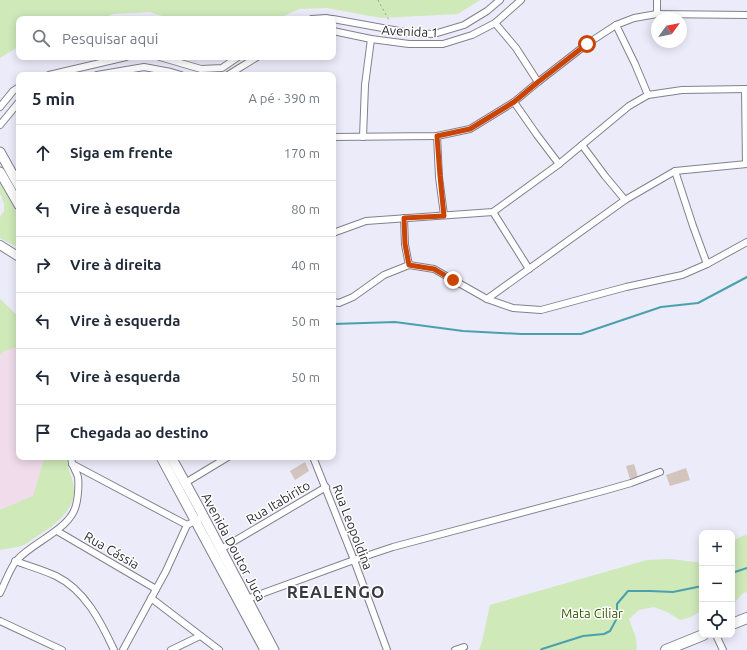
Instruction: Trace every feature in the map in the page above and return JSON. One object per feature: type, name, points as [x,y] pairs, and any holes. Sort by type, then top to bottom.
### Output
[{"type":"main road","points":[[0,152],[16,181]]},
{"type":"main road","points":[[0,172],[16,201]]},
{"type":"main road","name":"Avenida Doutor Juca","points":[[163,460],[265,650]]},
{"type":"main road","name":"Avenida Doutor Juca","points":[[173,460],[185,484],[196,521],[221,549],[274,650]]},
{"type":"main road","points":[[735,623],[747,618]]},
{"type":"main road","points":[[666,650],[699,637]]},
{"type":"street","name":"Avenida 1","points":[[336,20],[410,34],[434,34],[464,25],[500,0]]},
{"type":"street","name":"Avenida 1","points":[[336,32],[372,39],[409,44],[443,44],[472,35],[495,23],[521,0]]},
{"type":"street","points":[[657,0],[657,12]]},
{"type":"street","points":[[687,14],[747,15]]},
{"type":"street","points":[[336,137],[437,136],[470,129],[514,102],[587,44],[616,25],[634,18],[651,15]]},
{"type":"street","points":[[495,23],[516,48],[538,82]]},
{"type":"street","points":[[616,25],[635,64],[648,96]]},
{"type":"street","points":[[363,137],[365,85],[372,39]]},
{"type":"street","points":[[62,72],[113,60]]},
{"type":"street","points":[[170,60],[201,69],[222,68],[234,60]]},
{"type":"street","points":[[233,72],[252,60]]},
{"type":"street","points":[[114,72],[144,67],[171,72]]},
{"type":"street","points":[[0,107],[16,89]]},
{"type":"street","points":[[336,232],[366,221],[493,212],[559,164],[628,106],[648,96],[682,90],[746,89],[747,164],[675,172],[625,200],[486,299]]},
{"type":"street","points":[[514,102],[536,135],[559,164]]},
{"type":"street","points":[[0,125],[16,106]]},
{"type":"street","points":[[437,136],[444,216]]},
{"type":"street","points":[[582,145],[625,200]]},
{"type":"street","points":[[675,172],[707,264]]},
{"type":"street","points":[[493,212],[529,269]]},
{"type":"street","points":[[404,218],[405,244],[409,265]]},
{"type":"street","points":[[336,302],[339,303],[353,297],[384,275],[409,265],[434,269],[486,299],[513,308],[541,310],[626,287],[682,275],[707,264],[747,242]]},
{"type":"street","points":[[0,246],[16,255]]},
{"type":"street","points":[[72,460],[196,521],[166,571],[123,650]]},
{"type":"street","points":[[0,593],[15,561],[30,548],[57,531],[70,517],[76,506],[78,477],[72,460]]},
{"type":"street","points":[[185,484],[223,460]]},
{"type":"street","name":"Rua Leopoldina","points":[[314,460],[354,560],[387,650]]},
{"type":"street","points":[[248,599],[393,547],[603,491],[660,472]]},
{"type":"street","name":"Rua Itabirito","points":[[221,549],[326,487]]},
{"type":"street","name":"Rua Cássia","points":[[57,531],[156,589]]},
{"type":"street","points":[[15,561],[56,576],[67,583],[79,594],[102,624],[114,650]]},
{"type":"street","points":[[151,598],[219,650]]},
{"type":"street","points":[[0,620],[62,650]]},
{"type":"street","points":[[171,650],[200,636]]},
{"type":"street","points":[[717,638],[723,650]]},
{"type":"street","points":[[455,650],[464,647]]},
{"type":"path","points":[[378,0],[395,31]]},
{"type":"shaded area","points":[[0,299],[16,314],[16,460],[67,460],[66,465],[74,489],[72,503],[63,516],[49,529],[23,545],[0,550]]},
{"type":"green space","points":[[0,0],[480,0],[458,14],[381,18],[327,8],[299,9],[284,16],[162,16],[150,12],[113,14],[109,16],[16,16],[16,48],[0,58]]},
{"type":"green space","points":[[0,183],[16,211],[16,246],[0,238],[0,217],[4,211],[4,204],[0,193]]},
{"type":"green space","points":[[0,299],[16,314],[16,347],[3,352],[0,355]]},
{"type":"green space","points":[[44,460],[67,460],[74,490],[71,505],[62,517],[26,544],[0,550],[0,510],[33,496]]},
{"type":"green space","points":[[747,534],[747,591],[741,595],[735,602],[735,541]]},
{"type":"green space","name":"Mata Ciliar","points":[[670,559],[699,563],[699,612],[691,617],[680,620],[667,612],[654,607],[639,610],[629,619],[636,638],[636,650],[479,650],[490,605],[647,560]]},
{"type":"building","points":[[305,462],[309,471],[295,480],[290,471]]},
{"type":"building","points":[[634,464],[638,477],[630,479],[626,466]]},
{"type":"building","points":[[686,468],[690,480],[670,486],[666,475]]},
{"type":"waterway","points":[[336,324],[395,322],[463,331],[521,334],[581,334],[661,307],[698,303],[747,277]]},
{"type":"waterway","points":[[735,572],[747,568]]},
{"type":"waterway","points":[[541,650],[583,636],[604,634],[610,631],[617,618],[617,604],[628,591],[673,592],[699,587]]},
{"type":"district","name":"REALENGO","points":[[336,591]]},
{"type":"route","points":[[453,280],[434,269],[409,265],[405,244],[404,218],[444,216],[437,136],[470,129],[514,102],[587,44]]}]
